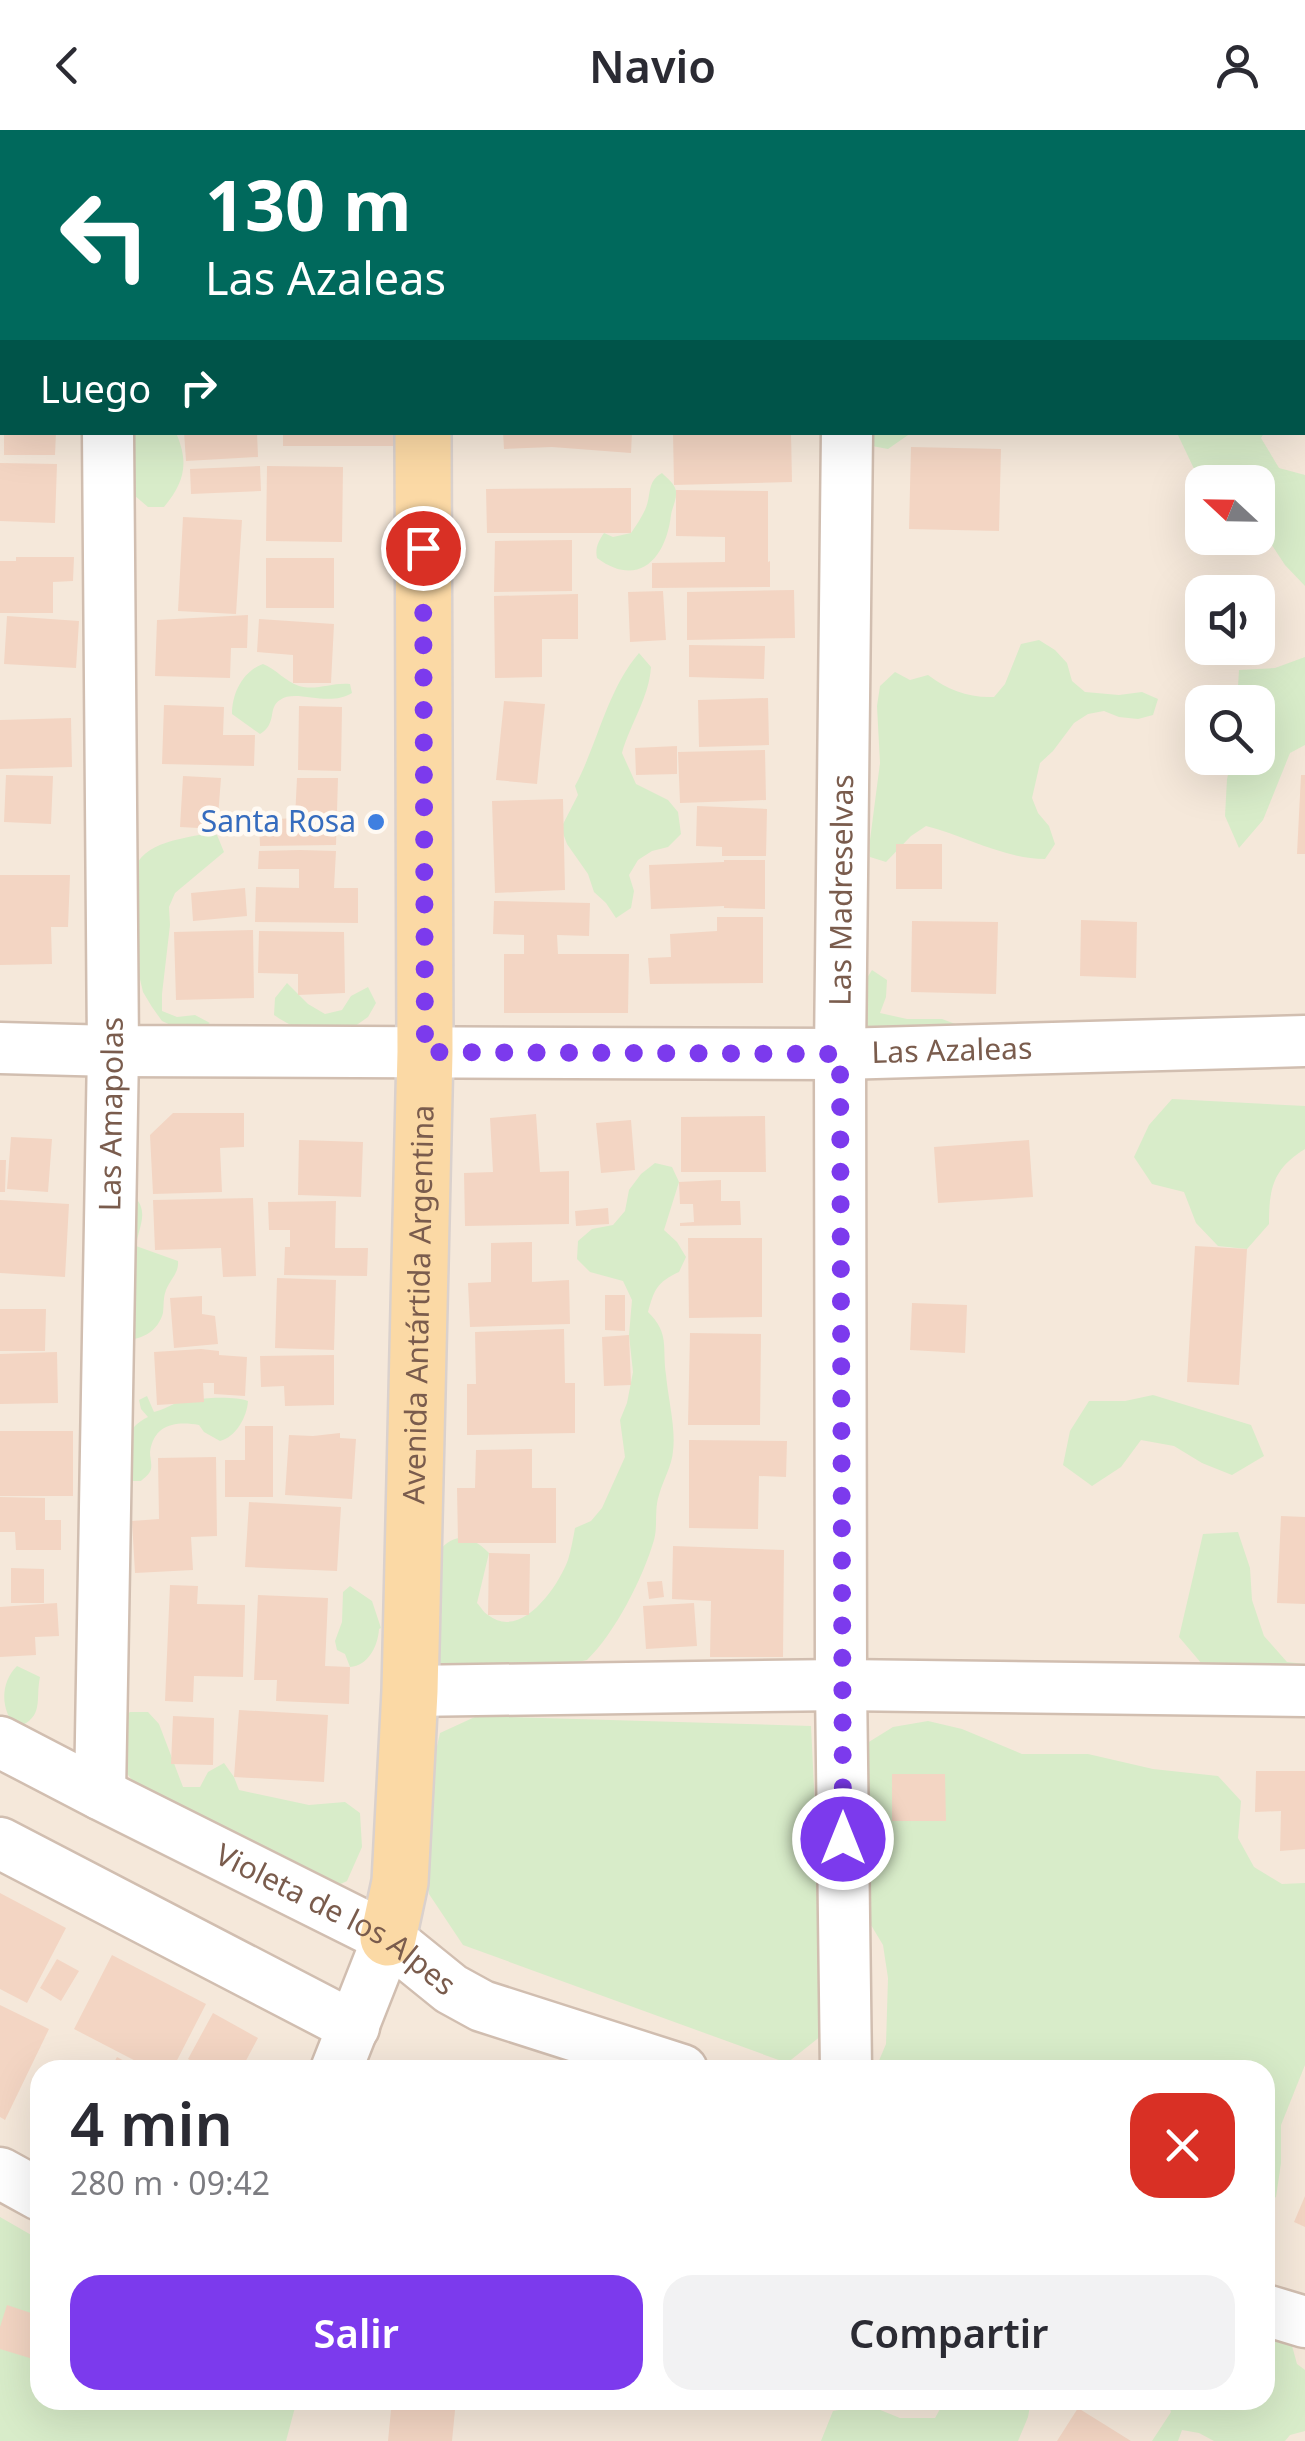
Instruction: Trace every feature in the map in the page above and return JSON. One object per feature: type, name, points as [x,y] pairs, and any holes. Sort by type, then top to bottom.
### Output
[{"type":"main road","name":"Avenida Antártida Argentina","points":[[388,1938],[400,1882],[410,1691],[425,1052],[423,435]]},
{"type":"street","name":"Las Amapolas","points":[[100,1794],[113,1051],[108,435]]},
{"type":"street","name":"Las Madreselvas","points":[[846,2060],[840,1054],[847,435]]},
{"type":"street","name":"Las Azaleas","points":[[0,1048],[840,1054],[1305,1040]]},
{"type":"street","points":[[410,1691],[841,1685],[1305,1691]]},
{"type":"street","name":"Violeta de los Alpes","points":[[0,1742],[388,1938],[451,1989],[482,2006],[651,2060]]},
{"type":"street","points":[[0,1842],[345,2049],[388,1938]]},
{"type":"street","points":[[0,2174],[30,2190]]},
{"type":"street","points":[[1275,2313],[1305,2322]]},
{"type":"shaded area","points":[[0,435],[1305,435],[1305,2441],[33,2441],[0,2407]]},
{"type":"green space","points":[[134,435],[177,435],[183,453],[183,472],[164,507],[148,507],[134,495]]},
{"type":"green space","points":[[866,435],[908,435],[888,449],[872,446]]},
{"type":"green space","points":[[1178,435],[1263,435],[1279,468],[1305,475],[1305,586],[1275,550],[1275,465],[1192,465]]},
{"type":"green space","points":[[662,473],[676,494],[668,530],[656,556],[638,569],[626,570],[597,558],[597,545],[604,533],[613,537],[631,533],[645,510],[651,485]]},
{"type":"green space","points":[[1039,640],[1067,663],[1072,681],[1085,692],[1142,692],[1158,699],[1153,715],[1138,719],[1104,711],[1088,714],[1074,723],[1040,763],[1032,798],[1055,844],[1045,859],[1000,851],[926,826],[886,862],[870,857],[880,763],[880,686],[895,672],[910,680],[928,675],[959,692],[994,697],[1005,684],[1021,644]]},
{"type":"green space","points":[[639,653],[651,667],[650,678],[622,753],[636,784],[668,800],[678,812],[681,834],[668,847],[638,860],[629,875],[634,891],[631,908],[616,918],[594,892],[561,828],[578,795],[575,786],[611,700]]},
{"type":"green space","points":[[1305,657],[1305,745],[1290,753],[1263,820],[1239,848],[1225,816],[1227,779],[1228,775],[1275,775],[1275,685],[1238,685],[1239,670],[1275,668]]},
{"type":"green space","points":[[263,664],[299,686],[350,684],[352,693],[333,699],[295,696],[280,700],[269,725],[260,734],[232,714],[240,684]]},
{"type":"green space","points":[[199,835],[217,835],[224,852],[175,893],[169,907],[162,994],[162,1011],[177,1017],[195,1015],[210,1023],[195,1032],[162,1021],[143,992],[135,958],[139,942],[130,896],[134,868],[141,858],[160,845]]},
{"type":"green space","points":[[872,970],[887,980],[880,1013],[907,1019],[942,1019],[958,1025],[965,1040],[869,1040],[861,1004]]},
{"type":"green space","points":[[287,983],[325,1014],[342,1010],[351,996],[368,987],[376,1003],[368,1017],[341,1036],[314,1032],[274,1015],[275,998]]},
{"type":"green space","points":[[1172,1099],[1305,1106],[1305,1149],[1286,1164],[1275,1180],[1269,1224],[1247,1249],[1218,1246],[1196,1223],[1184,1192],[1152,1184],[1134,1157],[1149,1125]]},
{"type":"green space","points":[[655,1163],[672,1167],[679,1182],[664,1230],[686,1257],[679,1272],[658,1288],[648,1312],[660,1327],[664,1341],[674,1442],[658,1501],[654,1540],[643,1571],[618,1620],[587,1660],[443,1692],[417,1589],[437,1554],[454,1540],[476,1542],[489,1553],[477,1603],[486,1614],[501,1621],[525,1616],[556,1584],[568,1560],[575,1528],[591,1521],[602,1508],[625,1457],[620,1420],[633,1372],[629,1335],[632,1300],[623,1281],[590,1272],[577,1259],[578,1241],[592,1229],[613,1225],[625,1211],[629,1190]]},
{"type":"green space","points":[[134,1196],[142,1214],[136,1246],[178,1261],[178,1265],[166,1290],[158,1325],[144,1336],[126,1340]]},
{"type":"green space","points":[[1153,1395],[1251,1425],[1264,1456],[1232,1475],[1174,1446],[1141,1440],[1121,1467],[1092,1486],[1063,1465],[1070,1431],[1089,1401],[1125,1401]]},
{"type":"green space","points":[[147,1396],[154,1412],[192,1400],[248,1401],[240,1425],[220,1441],[199,1425],[174,1424],[161,1430],[152,1443],[149,1473],[141,1481],[132,1481],[118,1474],[120,1457],[129,1434],[148,1417],[139,1400]]},
{"type":"green space","points":[[1238,1532],[1264,1636],[1287,1662],[1305,1664],[1305,1697],[1229,1682],[1202,1664],[1179,1637],[1203,1534]]},
{"type":"green space","points":[[350,1586],[372,1601],[381,1628],[371,1654],[350,1667],[335,1641],[342,1622],[343,1592]]},
{"type":"green space","points":[[17,1666],[40,1677],[35,1713],[17,1728],[7,1713],[4,1697],[7,1680]]},
{"type":"green space","points":[[130,1712],[148,1712],[159,1724],[183,1787],[200,1787],[208,1772],[224,1763],[239,1790],[309,1805],[345,1802],[360,1813],[362,1847],[347,1881],[330,1889],[132,1780],[121,1766],[115,1722]]},
{"type":"green space","points":[[477,1716],[811,1726],[826,2032],[791,2060],[779,2060],[463,1945],[429,1894],[425,1799],[440,1733]]},
{"type":"green space","points":[[928,1721],[962,1729],[1022,1754],[1088,1754],[1153,1769],[1218,1776],[1241,1801],[1238,1838],[1254,1867],[1282,1884],[1305,1883],[1305,2065],[1281,2125],[1276,2197],[1275,2060],[879,2060],[886,2044],[888,1978],[883,1945],[865,1915],[864,1745],[893,1727]]},
{"type":"green space","points":[[0,2217],[30,2234],[30,2410],[294,2410],[286,2441],[0,2441]]},
{"type":"green space","points":[[1275,2320],[1288,2331],[1297,2364],[1305,2370],[1305,2431],[1290,2435],[1285,2441],[1214,2441],[1182,2430],[1178,2441],[1152,2441],[1171,2412],[1275,2410]]},
{"type":"green space","points":[[880,2410],[900,2418],[935,2418],[939,2410],[1029,2410],[1018,2441],[821,2441],[833,2411]]},
{"type":"building","points":[[4,435],[56,435],[55,455],[4,455]]},
{"type":"building","points":[[184,435],[257,435],[258,457],[186,461]]},
{"type":"building","points":[[283,435],[397,435],[397,446],[283,446]]},
{"type":"building","points":[[503,435],[632,435],[631,453],[552,447],[504,449]]},
{"type":"building","points":[[673,435],[791,435],[792,482],[674,485]]},
{"type":"building","points":[[911,447],[1001,449],[999,531],[909,529]]},
{"type":"building","points":[[0,463],[57,464],[55,523],[0,521]]},
{"type":"building","points":[[260,466],[261,491],[191,494],[190,469]]},
{"type":"building","points":[[267,466],[343,467],[342,542],[266,541]]},
{"type":"building","points":[[631,488],[631,533],[487,533],[486,489]]},
{"type":"building","points":[[676,490],[768,491],[770,587],[652,588],[652,563],[725,562],[725,537],[676,536]]},
{"type":"building","points":[[183,517],[242,520],[236,614],[178,611]]},
{"type":"building","points":[[572,540],[572,591],[494,592],[495,541]]},
{"type":"building","points":[[16,557],[74,557],[73,581],[53,582],[53,613],[0,613],[0,561],[16,561]]},
{"type":"building","points":[[266,558],[334,558],[334,608],[266,608]]},
{"type":"building","points":[[794,590],[795,638],[687,640],[687,592]]},
{"type":"building","points":[[663,591],[666,640],[630,642],[628,592]]},
{"type":"building","points":[[578,594],[578,639],[542,639],[542,677],[495,678],[494,596]]},
{"type":"building","points":[[248,615],[247,648],[231,648],[230,678],[155,676],[157,620]]},
{"type":"building","points":[[7,616],[79,621],[76,668],[4,664]]},
{"type":"building","points":[[259,619],[334,624],[331,683],[293,683],[293,655],[257,652]]},
{"type":"building","points":[[689,645],[765,646],[764,679],[689,677]]},
{"type":"building","points":[[768,698],[769,745],[699,747],[698,700]]},
{"type":"building","points":[[504,701],[545,704],[537,784],[496,780]]},
{"type":"building","points":[[164,705],[224,707],[223,735],[255,735],[254,766],[162,764]]},
{"type":"building","points":[[299,706],[342,707],[341,771],[298,770]]},
{"type":"building","points":[[71,718],[72,767],[0,769],[0,720]]},
{"type":"building","points":[[677,746],[677,774],[636,775],[635,748]]},
{"type":"building","points":[[765,750],[766,800],[680,803],[678,752]]},
{"type":"building","points":[[6,775],[53,776],[51,824],[4,822]]},
{"type":"building","points":[[1301,775],[1305,775],[1305,854],[1297,854]]},
{"type":"building","points":[[183,776],[221,778],[217,829],[180,827]]},
{"type":"building","points":[[297,778],[338,778],[336,845],[260,846],[259,820],[295,818]]},
{"type":"building","points":[[563,799],[565,890],[495,893],[492,801]]},
{"type":"building","points":[[697,806],[767,809],[766,856],[722,856],[722,847],[696,846]]},
{"type":"building","points":[[896,844],[942,844],[942,889],[896,889]]},
{"type":"building","points":[[259,851],[336,851],[334,888],[358,888],[358,923],[255,922],[256,887],[299,888],[299,869],[258,869]]},
{"type":"building","points":[[765,860],[765,909],[651,909],[649,865]]},
{"type":"building","points":[[0,875],[70,875],[68,927],[51,927],[52,964],[0,965]]},
{"type":"building","points":[[245,888],[247,916],[193,921],[191,893]]},
{"type":"building","points":[[494,901],[590,903],[589,936],[557,935],[558,954],[629,954],[628,1013],[504,1013],[504,954],[524,954],[524,935],[493,934]]},
{"type":"building","points":[[717,917],[763,917],[763,983],[650,984],[648,958],[671,957],[670,934],[717,931]]},
{"type":"building","points":[[1081,920],[1137,922],[1136,978],[1080,976]]},
{"type":"building","points":[[912,921],[998,922],[996,994],[911,992]]},
{"type":"building","points":[[253,930],[254,998],[176,1000],[174,932]]},
{"type":"building","points":[[259,931],[344,932],[345,993],[298,995],[298,974],[258,973]]},
{"type":"building","points":[[173,1113],[244,1113],[244,1147],[220,1148],[222,1192],[153,1194],[150,1135]]},
{"type":"building","points":[[536,1114],[540,1172],[569,1171],[569,1224],[465,1226],[464,1173],[493,1172],[490,1118]]},
{"type":"building","points":[[765,1116],[766,1172],[681,1172],[681,1117]]},
{"type":"building","points":[[631,1120],[635,1170],[601,1173],[596,1123]]},
{"type":"building","points":[[11,1137],[52,1139],[48,1192],[7,1189]]},
{"type":"building","points":[[299,1140],[363,1142],[361,1197],[298,1195]]},
{"type":"building","points":[[1029,1140],[1033,1197],[938,1203],[934,1147]]},
{"type":"building","points":[[0,1160],[6,1160],[5,1192],[0,1192]]},
{"type":"building","points":[[721,1180],[721,1201],[740,1201],[741,1225],[680,1226],[694,1222],[693,1204],[680,1204],[679,1182]]},
{"type":"building","points":[[253,1198],[256,1276],[223,1277],[221,1248],[155,1250],[153,1200]]},
{"type":"building","points":[[0,1200],[69,1204],[65,1277],[0,1273]]},
{"type":"building","points":[[336,1201],[335,1248],[368,1248],[367,1276],[284,1275],[290,1230],[269,1230],[268,1202]]},
{"type":"building","points":[[608,1208],[609,1224],[576,1226],[575,1211]]},
{"type":"building","points":[[688,1238],[762,1238],[762,1317],[689,1318]]},
{"type":"building","points":[[532,1242],[532,1282],[569,1280],[570,1324],[470,1327],[468,1283],[491,1282],[491,1243]]},
{"type":"building","points":[[1195,1246],[1247,1249],[1239,1385],[1187,1382]]},
{"type":"building","points":[[277,1278],[336,1280],[334,1350],[275,1348]]},
{"type":"building","points":[[605,1295],[625,1295],[625,1331],[605,1330]]},
{"type":"building","points":[[202,1296],[202,1314],[215,1316],[218,1344],[174,1348],[170,1298]]},
{"type":"building","points":[[912,1303],[967,1305],[965,1353],[910,1350]]},
{"type":"building","points":[[0,1309],[46,1309],[45,1351],[0,1351]]},
{"type":"building","points":[[564,1329],[565,1383],[575,1383],[575,1433],[467,1435],[467,1384],[476,1384],[475,1332]]},
{"type":"building","points":[[690,1333],[761,1334],[760,1425],[688,1425]]},
{"type":"building","points":[[629,1335],[631,1385],[604,1386],[602,1337]]},
{"type":"building","points":[[201,1349],[247,1357],[245,1396],[214,1394],[214,1383],[203,1383],[204,1402],[157,1405],[154,1352]]},
{"type":"building","points":[[57,1352],[58,1403],[0,1404],[0,1354]]},
{"type":"building","points":[[334,1355],[334,1405],[285,1406],[284,1386],[261,1387],[260,1356]]},
{"type":"building","points":[[245,1426],[273,1426],[273,1497],[225,1497],[225,1460],[245,1460]]},
{"type":"building","points":[[0,1431],[73,1431],[73,1496],[0,1496]]},
{"type":"building","points":[[340,1433],[340,1438],[356,1439],[352,1499],[285,1495],[289,1435]]},
{"type":"building","points":[[689,1440],[787,1441],[786,1477],[759,1476],[758,1529],[689,1528]]},
{"type":"building","points":[[532,1449],[532,1488],[556,1488],[556,1543],[458,1543],[457,1488],[475,1488],[476,1450]]},
{"type":"building","points":[[216,1457],[217,1536],[191,1537],[193,1570],[135,1573],[132,1521],[159,1519],[158,1458]]},
{"type":"building","points":[[0,1497],[45,1498],[45,1520],[61,1520],[61,1550],[16,1550],[15,1532],[0,1532]]},
{"type":"building","points":[[249,1502],[341,1507],[337,1571],[245,1567]]},
{"type":"building","points":[[1281,1516],[1305,1517],[1305,1604],[1277,1603]]},
{"type":"building","points":[[673,1546],[784,1550],[783,1657],[710,1657],[711,1601],[672,1599]]},
{"type":"building","points":[[489,1553],[530,1554],[529,1615],[488,1615]]},
{"type":"building","points":[[11,1568],[44,1569],[44,1603],[11,1603]]},
{"type":"building","points":[[662,1581],[664,1597],[649,1599],[647,1582]]},
{"type":"building","points":[[170,1585],[198,1586],[197,1604],[245,1605],[243,1677],[194,1676],[193,1702],[165,1701]]},
{"type":"building","points":[[258,1595],[328,1598],[325,1666],[350,1667],[349,1704],[276,1701],[277,1680],[254,1680]]},
{"type":"building","points":[[57,1603],[59,1636],[35,1637],[36,1655],[0,1657],[0,1607]]},
{"type":"building","points":[[694,1603],[697,1646],[646,1649],[643,1606]]},
{"type":"building","points":[[239,1710],[328,1715],[324,1782],[234,1777]]},
{"type":"building","points":[[173,1716],[214,1718],[213,1765],[171,1764]]},
{"type":"building","points":[[1256,1771],[1305,1771],[1305,1849],[1280,1851],[1281,1811],[1255,1812]]},
{"type":"building","points":[[892,1774],[945,1774],[946,1821],[892,1821]]},
{"type":"building","points":[[0,1893],[66,1928],[27,2003],[0,1989]]},
{"type":"building","points":[[112,1955],[206,2004],[177,2060],[134,2060],[74,2029]]},
{"type":"building","points":[[57,1959],[79,1971],[61,2001],[40,1988]]},
{"type":"building","points":[[0,2005],[49,2029],[34,2060],[30,2060],[30,2068],[5,2120],[0,2117]]},
{"type":"building","points":[[213,2013],[258,2038],[246,2060],[188,2059]]},
{"type":"building","points":[[1305,2196],[1305,2227],[1294,2222]]},
{"type":"building","points":[[7,2305],[30,2313],[30,2358],[0,2349],[0,2327]]},
{"type":"building","points":[[391,2410],[455,2410],[452,2441],[388,2441]]},
{"type":"building","points":[[1077,2410],[1081,2410],[1131,2441],[1057,2441]]},
{"type":"place","name":"Santa Rosa","points":[[376,822]]},
{"type":"route","points":[[423,548],[425,1052],[840,1054],[843,1839]]}]
